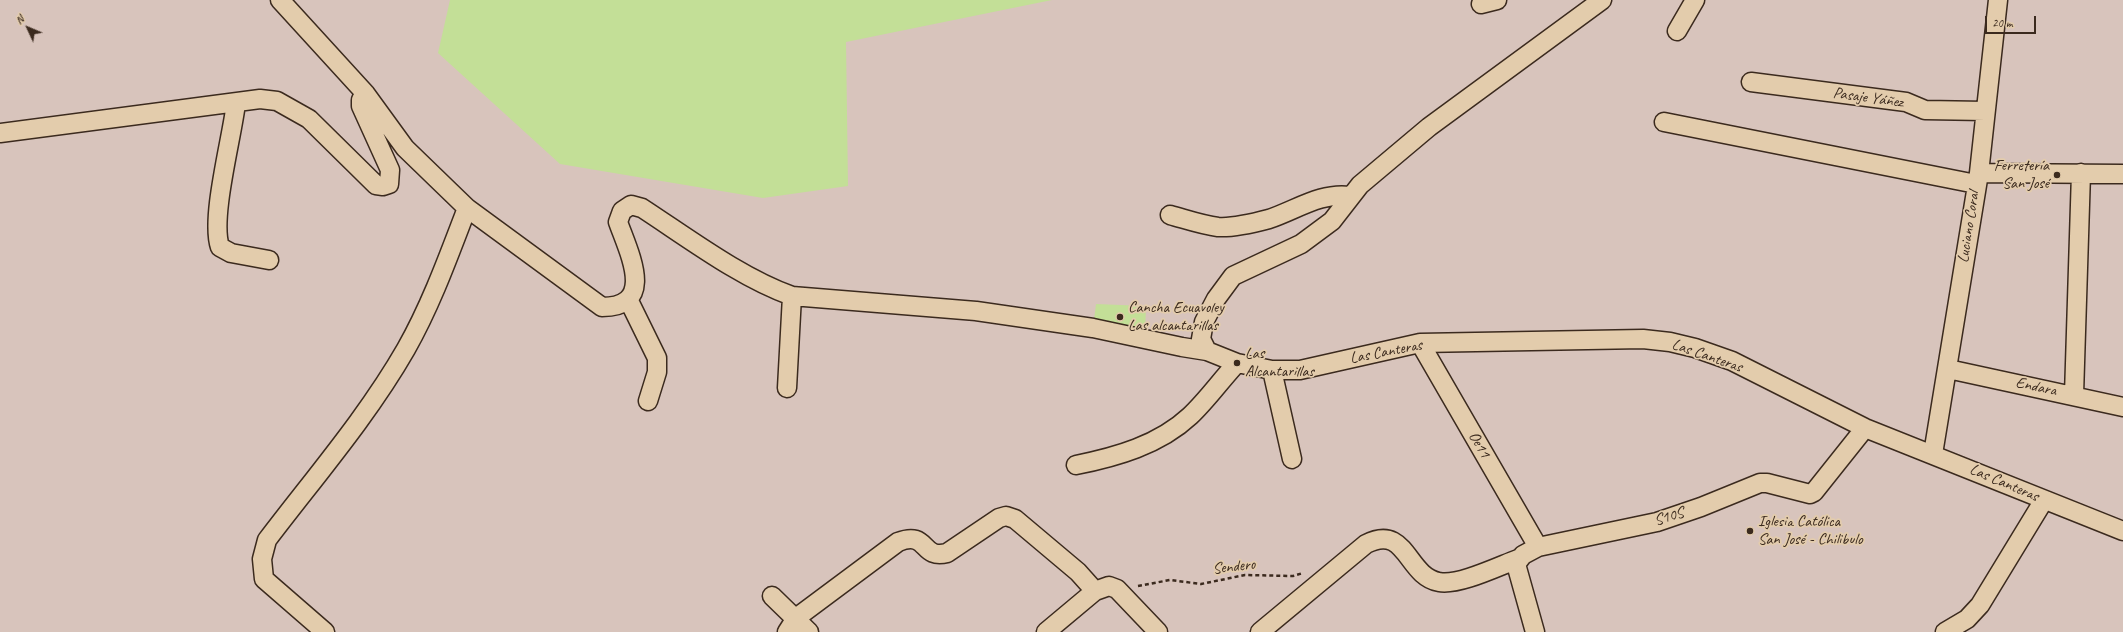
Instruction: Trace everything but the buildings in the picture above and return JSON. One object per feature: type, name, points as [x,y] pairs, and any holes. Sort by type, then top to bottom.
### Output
[{"type":"street","points":[[280,0],[365,93],[405,148],[467,208],[602,307],[615,307],[629,301],[657,358],[657,372],[648,401]]},
{"type":"street","points":[[1207,351],[1201,339],[1204,322],[1216,299],[1233,276],[1301,244],[1332,221],[1360,185],[1429,127],[1602,0]]},
{"type":"street","points":[[1677,31],[1695,0]]},
{"type":"street","name":"Luciano Coral","points":[[1933,454],[1948,369],[1977,178],[1998,0]]},
{"type":"street","name":"Pasaje Yáñez","points":[[1751,82],[1906,102],[1925,110],[1985,111]]},
{"type":"street","points":[[0,133],[236,103],[266,100],[277,101],[309,119],[376,185],[383,186],[389,184],[390,170],[361,106],[361,100],[365,93]]},
{"type":"street","points":[[236,103],[218,209],[217,238],[220,247],[231,253],[269,260]]},
{"type":"street","points":[[1664,122],[1977,178],[2081,173],[2123,174]]},
{"type":"street","points":[[2074,395],[2081,173]]},
{"type":"street","points":[[1170,215],[1218,227],[1244,224],[1270,218],[1286,210],[1337,194],[1350,196]]},
{"type":"street","name":"Las Canteras","points":[[629,301],[636,286],[632,264],[618,222],[622,211],[631,205],[642,208],[712,254],[778,291],[792,296],[976,311],[1094,328],[1207,351],[1236,363],[1272,370],[1300,370],[1420,343],[1643,339],[1670,342],[1695,348],[1732,361],[1865,428],[2123,531]]},
{"type":"street","points":[[325,632],[264,578],[262,559],[267,540],[366,411],[406,349],[427,306],[467,208]]},
{"type":"street","points":[[787,388],[792,296]]},
{"type":"street","name":"Oe11","points":[[1420,343],[1538,547]]},
{"type":"street","points":[[1076,465],[1118,455],[1148,443],[1167,433],[1190,416],[1236,363]]},
{"type":"street","name":"Endara","points":[[1948,369],[2074,395],[2123,407]]},
{"type":"street","points":[[1272,370],[1292,459]]},
{"type":"street","name":"S10S","points":[[1260,632],[1366,544],[1373,541],[1380,539],[1395,542],[1405,552],[1419,572],[1426,577],[1441,583],[1456,581],[1518,560],[1538,547],[1657,522],[1701,507],[1760,483],[1767,483],[1810,494],[1814,492],[1865,428]]},
{"type":"street","points":[[1945,632],[1967,620],[1980,605],[2044,500]]},
{"type":"street","points":[[792,625],[898,542],[909,537],[918,540],[938,555],[947,552],[999,518],[1006,516],[1015,519],[1078,572],[1095,591]]},
{"type":"street","points":[[1518,560],[1516,564],[1535,632]]},
{"type":"street","points":[[1046,632],[1095,591],[1109,586],[1117,589],[1158,632]]},
{"type":"street","points":[[772,596],[792,625],[809,632]]},
{"type":"path","name":"Sendero","points":[[1117,589],[1170,580],[1201,584],[1244,575],[1293,576],[1307,571]]},
{"type":"green space","points":[[450,0],[1052,0],[846,42],[848,186],[763,198],[560,164],[438,53]]},
{"type":"green space","name":"Cancha Ecuavoley Las alcantarillas","points":[[1096,304],[1146,306],[1145,334],[1093,328]]},
{"type":"place","name":"Ferretería San José","points":[[2057,175]]},
{"type":"place","name":"Cancha Ecuavoley Las alcantarillas","points":[[1120,317]]},
{"type":"place","name":"Las Alcantarillas","points":[[1237,363]]},
{"type":"place","name":"Iglesia Católica San José - Chilibulo","points":[[1750,531]]}]
